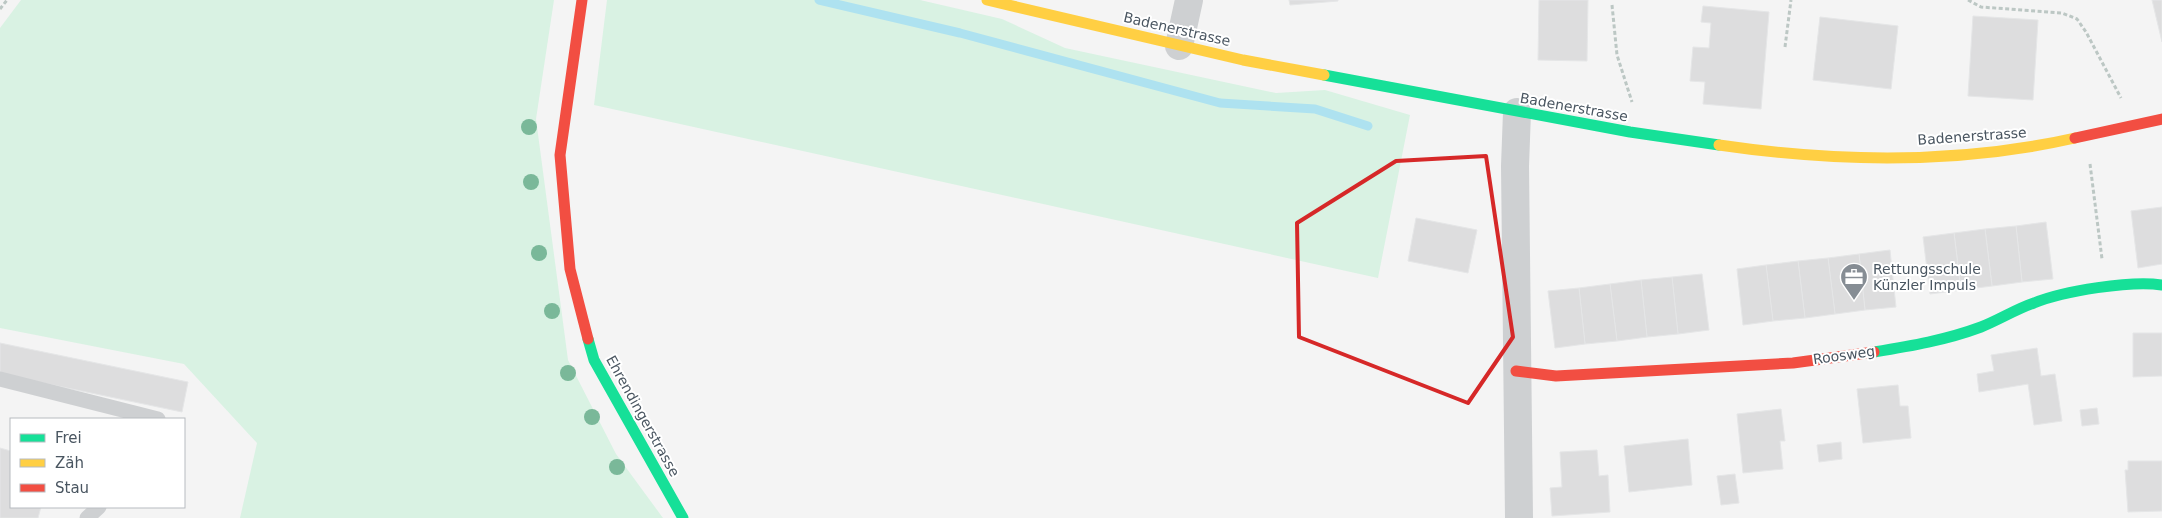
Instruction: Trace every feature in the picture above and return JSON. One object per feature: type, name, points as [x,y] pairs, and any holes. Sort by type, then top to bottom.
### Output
[{"type":"street","name":"Ehrendingerstrasse","points":[[582,0],[560,155],[570,270],[594,360],[683,518]]},
{"type":"street","name":"Badenerstrasse","points":[[986,0],[1179,46],[1517,112],[1630,132],[1762,151],[1857,156],[1948,154],[2040,146],[2162,119]]},
{"type":"street","points":[[1179,46],[1189,0]]},
{"type":"street","points":[[1517,112],[1515,166],[1518,518]]},
{"type":"street","name":"Roosweg","points":[[1516,371],[1556,376],[1802,361],[1914,346],[1983,326],[2036,302],[2084,291],[2149,283],[2162,285]]},
{"type":"lane","points":[[0,379],[154,418]]},
{"type":"lane","points":[[87,518],[98,508]]},
{"type":"path","points":[[0,9],[7,0]]},
{"type":"path","points":[[1785,47],[1791,0]]},
{"type":"path","points":[[1968,0],[1981,7],[2062,13],[2077,19],[2120,97],[2125,127]]},
{"type":"path","points":[[1612,5],[1618,55],[1632,102],[1630,132]]},
{"type":"path","points":[[2086,136],[2106,289]]},
{"type":"highlighted area","points":[[1486,156],[1513,337],[1468,403],[1299,337],[1297,223],[1396,161]]},
{"type":"green space","points":[[21,0],[554,0],[536,119],[568,360],[616,454],[663,518],[240,518],[257,443],[184,364],[0,328],[0,28]]},
{"type":"green space","points":[[607,0],[920,0],[1002,19],[1065,48],[1276,93],[1325,90],[1410,115],[1378,278],[594,105]]},
{"type":"building","points":[[1289,0],[1338,0],[1338,1],[1290,5]]},
{"type":"building","points":[[1539,0],[1588,0],[1587,61],[1538,60]]},
{"type":"building","points":[[2152,0],[2162,0],[2162,42]]},
{"type":"building","points":[[1703,6],[1769,12],[1761,109],[1703,104],[1705,82],[1690,81],[1693,47],[1709,48],[1711,23],[1701,22]]},
{"type":"building","points":[[1973,16],[2038,20],[2033,100],[1968,96]]},
{"type":"building","points":[[1820,17],[1898,26],[1891,89],[1813,80]]},
{"type":"building","points":[[2162,207],[2162,264],[2138,268],[2131,211]]},
{"type":"building","points":[[1416,218],[1477,230],[1468,273],[1408,261]]},
{"type":"building","points":[[2046,222],[2053,279],[2022,282],[2016,226]]},
{"type":"building","points":[[2016,226],[2022,282],[1992,286],[1985,229]]},
{"type":"building","points":[[1985,229],[1992,286],[1961,290],[1954,233]]},
{"type":"building","points":[[1954,233],[1961,290],[1930,294],[1923,237]]},
{"type":"building","points":[[1890,250],[1896,307],[1865,310],[1859,254]]},
{"type":"building","points":[[1859,254],[1865,310],[1835,314],[1828,258]]},
{"type":"building","points":[[1828,258],[1835,314],[1805,318],[1798,261]]},
{"type":"building","points":[[1798,261],[1805,318],[1773,321],[1766,265]]},
{"type":"building","points":[[1766,265],[1773,321],[1743,325],[1737,269]]},
{"type":"building","points":[[1702,274],[1709,330],[1678,334],[1672,277]]},
{"type":"building","points":[[1672,277],[1678,334],[1647,337],[1641,280]]},
{"type":"building","points":[[1641,280],[1647,337],[1617,341],[1610,284]]},
{"type":"building","points":[[1610,284],[1617,341],[1585,344],[1579,288]]},
{"type":"building","points":[[1579,288],[1585,344],[1555,348],[1548,291]]},
{"type":"building","points":[[2133,333],[2162,333],[2162,376],[2133,377]]},
{"type":"building","points":[[0,343],[188,382],[182,412],[0,374]]},
{"type":"building","points":[[2037,348],[2041,376],[2055,374],[2062,421],[2034,425],[2028,384],[1979,392],[1977,374],[1994,371],[1991,355]]},
{"type":"building","points":[[1898,385],[1900,406],[1908,406],[1911,438],[1863,443],[1857,389]]},
{"type":"building","points":[[2097,408],[2099,424],[2082,426],[2080,410]]},
{"type":"building","points":[[1781,409],[1785,441],[1780,441],[1783,469],[1743,473],[1737,414]]},
{"type":"building","points":[[1688,439],[1692,485],[1629,492],[1624,446]]},
{"type":"building","points":[[1841,442],[1842,459],[1819,462],[1817,445]]},
{"type":"building","points":[[0,448],[10,451],[10,508],[41,508],[38,518],[0,518]]},
{"type":"building","points":[[1597,450],[1599,476],[1608,475],[1610,512],[1552,516],[1550,488],[1562,487],[1560,452]]},
{"type":"building","points":[[2128,461],[2162,461],[2162,511],[2128,512],[2125,470],[2128,470]]},
{"type":"building","points":[[1735,474],[1739,503],[1721,505],[1717,476]]},
{"type":"waterway","points":[[819,0],[960,33],[1220,103],[1315,109],[1368,126]]},
{"type":"traffic: fast","points":[[1324,75],[1630,132],[1719,145]]},
{"type":"traffic: fast","points":[[1874,352],[1968,332],[2027,305],[2062,294],[2116,285],[2162,285]]},
{"type":"traffic: fast","points":[[588,339],[594,360],[683,518]]},
{"type":"traffic: slow","points":[[987,0],[1243,60],[1324,75]]},
{"type":"traffic: slow","points":[[1719,145],[1807,155],[1897,158],[1987,152],[2075,138]]},
{"type":"traffic: jam","points":[[582,0],[560,155],[570,269],[588,339]]},
{"type":"traffic: jam","points":[[2075,138],[2162,119]]},
{"type":"traffic: jam","points":[[1516,371],[1556,376],[1793,363],[1874,352]]},
{"type":"place","name":"Rettungsschule Künzler Impuls","points":[[1854,301]]}]
